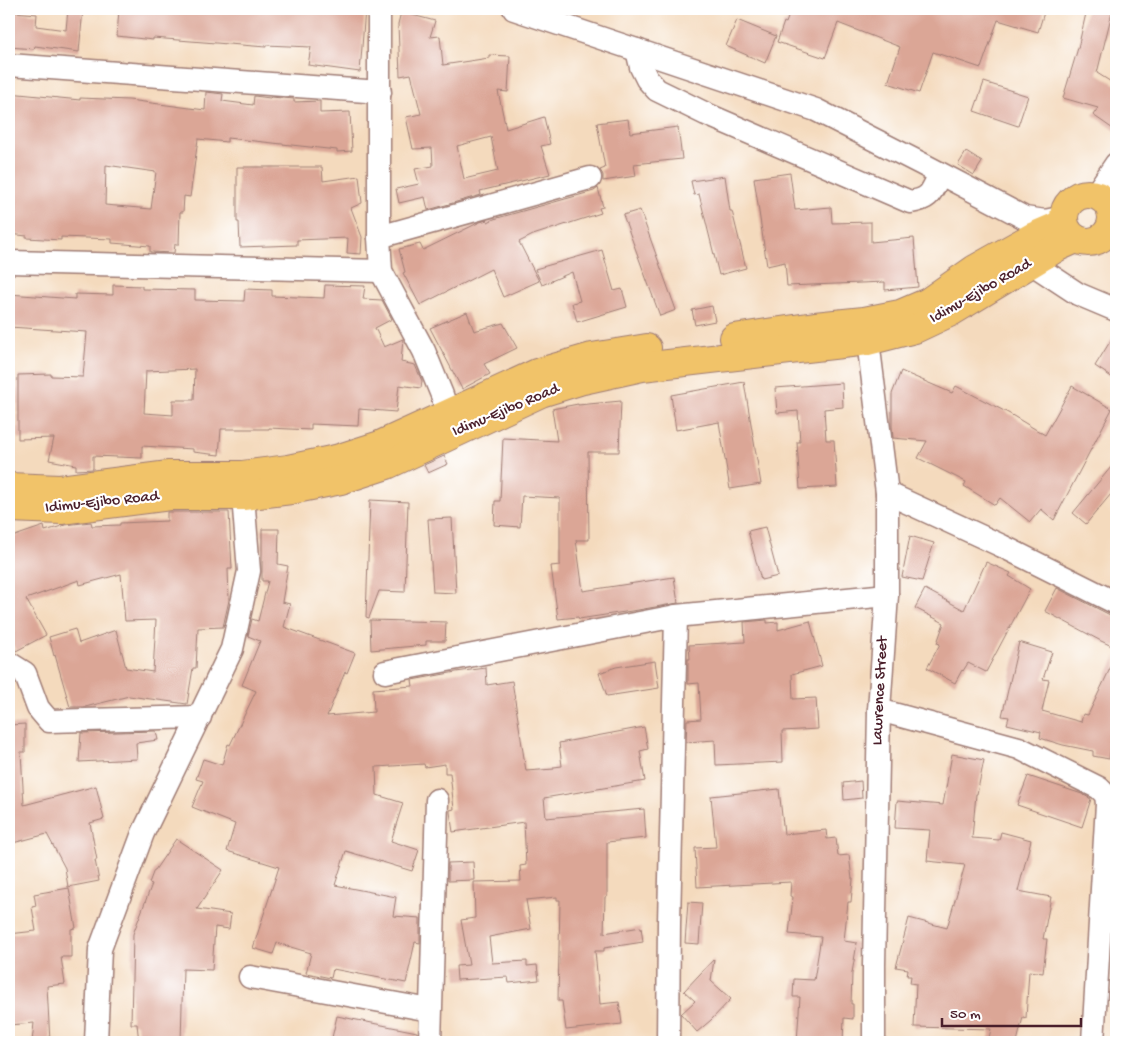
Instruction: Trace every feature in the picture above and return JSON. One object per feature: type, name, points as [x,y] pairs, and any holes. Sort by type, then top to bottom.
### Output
[{"type":"main road","points":[[1084,194],[1106,204],[1111,214],[1111,223],[1107,231],[1084,232],[1067,207],[1074,198],[1084,194]]},
{"type":"main road","name":"Idimu-Ejibo Road","points":[[9,508],[61,510],[170,496],[243,496],[292,490],[341,480],[387,465],[541,393],[583,380],[642,367],[868,341],[915,329],[951,312],[1084,232]]},
{"type":"main road","name":"Idimu-Ejibo Road","points":[[9,488],[60,489],[169,475],[242,475],[288,469],[336,459],[380,445],[537,373],[592,357],[864,321],[900,314],[928,302],[975,269],[1034,236],[1084,232]]},
{"type":"street","points":[[379,9],[379,237],[381,272],[424,351],[448,414]]},
{"type":"street","points":[[514,9],[816,110],[1025,218],[1045,221],[1084,232]]},
{"type":"street","points":[[637,50],[641,67],[657,90],[706,114],[910,202],[921,200],[928,196],[940,174]]},
{"type":"street","points":[[9,65],[380,92]]},
{"type":"street","points":[[1106,204],[1116,164]]},
{"type":"street","points":[[379,237],[590,178]]},
{"type":"street","points":[[9,262],[381,272]]},
{"type":"street","points":[[1032,263],[1078,294],[1116,310]]},
{"type":"street","name":"Lawrence Street","points":[[868,341],[887,494],[887,595],[879,710],[874,1042]]},
{"type":"street","points":[[887,494],[1002,546],[1116,604]]},
{"type":"street","points":[[96,1042],[100,949],[143,833],[232,649],[249,572],[243,496]]},
{"type":"street","points":[[385,672],[676,616],[887,595]]},
{"type":"street","points":[[668,1042],[676,616]]},
{"type":"street","points":[[9,663],[25,673],[38,708],[49,721],[200,717]]},
{"type":"street","points":[[879,710],[1019,748],[1099,788],[1106,796],[1093,1042]]},
{"type":"street","points":[[430,1042],[437,800]]},
{"type":"street","points":[[250,977],[430,1010]]},
{"type":"building","points":[[68,9],[83,9],[79,52],[35,46],[34,49],[9,47],[9,14],[14,14],[14,12],[37,14],[36,26],[66,30]]},
{"type":"building","points":[[119,9],[365,9],[360,72],[308,65],[311,47],[266,45],[266,47],[117,36]]},
{"type":"building","points":[[791,9],[1045,9],[1038,32],[998,20],[981,68],[933,52],[919,93],[888,83],[900,47],[838,23],[825,58],[777,42]]},
{"type":"building","points":[[1087,9],[1113,9],[1097,73],[1116,85],[1116,131],[1093,115],[1098,108],[1063,98]]},
{"type":"building","points":[[401,12],[435,21],[430,37],[440,36],[443,65],[489,58],[489,55],[510,56],[508,92],[498,91],[506,129],[544,117],[550,144],[541,146],[550,174],[480,191],[481,195],[428,210],[425,197],[399,203],[396,189],[419,184],[415,169],[433,166],[432,148],[413,149],[406,117],[421,114],[411,74],[400,76],[398,24]],"holes":[[[491,137],[498,171],[464,179],[457,146]]]},
{"type":"building","points":[[737,20],[776,36],[765,63],[726,46]]},
{"type":"building","points":[[984,82],[1028,96],[1018,126],[974,111]]},
{"type":"building","points":[[206,92],[223,94],[222,101],[253,105],[254,96],[294,99],[294,102],[320,101],[320,113],[350,112],[352,151],[337,152],[337,150],[227,138],[227,142],[198,139],[190,197],[184,196],[183,212],[180,212],[179,244],[175,244],[174,253],[150,252],[150,246],[112,243],[112,239],[61,237],[61,240],[27,238],[27,236],[9,234],[9,93],[80,100],[80,98],[129,100],[205,110]],"holes":[[[106,165],[156,172],[151,209],[105,205]]]},
{"type":"building","points":[[628,119],[630,133],[678,127],[682,159],[634,164],[636,176],[603,181],[603,175],[600,170],[605,168],[597,123]]},
{"type":"building","points":[[966,152],[982,162],[974,175],[958,165]]},
{"type":"building","points":[[237,167],[322,167],[323,181],[359,176],[362,203],[351,208],[362,237],[361,254],[347,253],[348,238],[297,240],[297,245],[240,247],[239,222],[237,222]]},
{"type":"building","points":[[790,173],[795,210],[831,207],[832,223],[871,222],[871,242],[914,238],[918,287],[885,290],[885,282],[787,286],[785,262],[767,266],[754,178]]},
{"type":"building","points":[[725,176],[730,211],[732,211],[746,268],[719,275],[699,194],[694,195],[691,181]]},
{"type":"building","points":[[598,188],[603,207],[599,208],[601,213],[533,235],[519,242],[539,281],[503,297],[491,269],[420,305],[403,273],[405,272],[399,249],[420,244],[423,250],[480,222],[487,220],[488,222],[594,191]]},
{"type":"building","points":[[640,210],[676,310],[660,316],[623,215]]},
{"type":"building","points":[[602,250],[614,291],[622,289],[627,307],[577,322],[572,303],[580,301],[572,272],[542,285],[535,269]]},
{"type":"building","points":[[113,285],[142,286],[142,289],[195,290],[195,300],[244,301],[245,289],[272,290],[272,296],[324,298],[325,285],[365,286],[363,299],[382,300],[392,319],[375,328],[384,347],[403,339],[401,362],[415,365],[422,381],[421,388],[399,385],[396,412],[359,409],[358,426],[311,424],[311,430],[269,428],[221,429],[219,455],[193,452],[193,449],[142,446],[142,458],[93,456],[93,469],[76,470],[76,465],[49,460],[54,438],[18,439],[18,375],[51,374],[51,376],[83,377],[87,332],[9,327],[9,294],[75,299],[75,294],[113,295]],"holes":[[[195,369],[194,400],[173,400],[173,415],[144,413],[146,371]]]},
{"type":"building","points":[[712,306],[715,321],[695,325],[692,310]]},
{"type":"building","points":[[467,312],[474,331],[503,323],[517,348],[484,364],[490,374],[462,389],[430,328]]},
{"type":"building","points":[[1116,332],[1116,380],[1095,366]]},
{"type":"building","points":[[901,371],[952,393],[956,386],[1010,414],[1045,435],[1072,386],[1112,409],[1054,520],[1041,509],[1030,522],[1000,498],[995,505],[964,486],[966,482],[918,458],[927,441],[893,438],[892,394]]},
{"type":"building","points":[[744,382],[761,484],[730,489],[719,422],[676,430],[671,395]]},
{"type":"building","points":[[842,383],[843,407],[824,409],[826,440],[834,440],[837,487],[800,489],[797,442],[800,442],[798,411],[777,413],[775,388]]},
{"type":"building","points":[[621,401],[619,452],[588,452],[589,540],[576,540],[583,591],[674,577],[678,603],[579,619],[578,617],[558,619],[551,566],[560,565],[560,498],[522,496],[520,527],[494,525],[495,501],[500,501],[503,438],[557,441],[552,409],[578,404]]},
{"type":"building","points":[[444,456],[448,464],[428,473],[424,465]]},
{"type":"building","points":[[1116,461],[1116,488],[1086,524],[1073,513]]},
{"type":"building","points":[[370,500],[408,502],[405,592],[379,591],[369,618],[366,617]]},
{"type":"building","points":[[167,512],[229,512],[232,569],[228,569],[229,600],[223,627],[198,628],[196,668],[193,668],[187,704],[129,696],[85,707],[70,707],[49,637],[75,629],[79,643],[116,630],[126,668],[153,672],[156,620],[125,621],[121,574],[80,585],[79,580],[26,599],[46,635],[16,651],[9,637],[9,538],[44,526],[45,531],[65,525],[91,522],[92,526],[167,521]]},
{"type":"building","points":[[452,518],[456,593],[433,592],[428,519]]},
{"type":"building","points":[[765,527],[778,576],[761,580],[748,531]]},
{"type":"building","points":[[262,529],[279,529],[278,564],[288,566],[282,602],[290,604],[284,627],[355,653],[327,716],[374,712],[373,689],[413,686],[412,680],[486,668],[487,685],[512,681],[526,771],[554,769],[554,767],[562,766],[559,743],[644,727],[648,749],[640,751],[645,781],[544,798],[546,818],[644,809],[646,838],[607,842],[607,896],[605,897],[604,933],[641,927],[643,942],[604,948],[604,951],[595,951],[600,1004],[619,1002],[622,1024],[566,1030],[562,1001],[558,1001],[560,900],[557,900],[557,897],[526,900],[531,929],[489,937],[492,963],[527,961],[527,966],[537,965],[539,980],[509,983],[508,977],[457,980],[456,966],[469,965],[461,920],[475,918],[474,882],[521,881],[520,866],[526,865],[524,822],[453,832],[450,810],[454,809],[450,773],[445,773],[445,764],[425,767],[424,764],[376,767],[377,795],[403,803],[391,841],[419,850],[412,871],[346,851],[335,885],[396,897],[393,916],[420,918],[420,943],[415,942],[406,983],[333,969],[331,978],[306,973],[311,953],[277,943],[273,954],[253,948],[279,867],[227,851],[235,824],[192,807],[203,781],[196,779],[203,759],[222,765],[228,744],[230,745],[256,691],[242,685],[260,641],[248,636],[252,619],[258,621],[268,581],[262,581]]},
{"type":"building","points":[[910,536],[934,543],[922,581],[902,577]]},
{"type":"building","points":[[986,562],[1011,573],[1009,576],[1030,589],[986,672],[968,663],[955,683],[927,668],[940,644],[937,643],[944,623],[915,608],[925,589],[964,610]]},
{"type":"building","points":[[1057,588],[1110,615],[1116,616],[1116,648],[1045,611]]},
{"type":"building","points":[[370,620],[446,622],[445,641],[426,641],[426,645],[371,650]]},
{"type":"building","points":[[767,620],[767,623],[778,622],[778,630],[810,621],[822,666],[792,674],[793,699],[816,698],[818,729],[782,731],[783,762],[716,765],[715,740],[686,742],[687,720],[701,719],[699,683],[688,684],[689,645],[745,642],[744,622]]},
{"type":"building","points":[[1019,642],[1052,652],[1043,679],[1049,680],[1042,711],[1081,722],[1083,714],[1088,715],[1116,656],[1116,718],[1109,759],[1093,756],[1093,751],[1040,738],[1041,732],[1007,724],[1009,717],[1002,716]]},
{"type":"building","points":[[655,661],[659,688],[607,696],[599,673],[616,667]]},
{"type":"building","points":[[25,724],[25,752],[21,752],[24,805],[96,786],[104,819],[90,823],[99,881],[68,887],[65,868],[47,834],[9,844],[9,725]]},
{"type":"building","points":[[156,731],[158,740],[136,743],[137,759],[79,762],[81,733]]},
{"type":"building","points":[[952,754],[984,760],[976,794],[972,838],[999,840],[1001,832],[1031,840],[1018,891],[1051,897],[1043,939],[1047,939],[1043,973],[1029,971],[1026,1018],[1023,1017],[1017,1042],[988,1042],[991,1029],[914,1027],[916,984],[910,983],[911,976],[907,976],[908,969],[896,967],[909,918],[947,928],[965,865],[927,861],[930,830],[895,828],[897,801],[943,805]]},
{"type":"building","points":[[1028,776],[1082,794],[1091,799],[1082,827],[1017,805]]},
{"type":"building","points":[[861,781],[862,798],[844,800],[843,783]]},
{"type":"building","points":[[779,789],[784,834],[826,830],[827,839],[836,838],[838,856],[849,855],[853,879],[851,902],[848,902],[844,941],[857,943],[852,973],[851,1004],[853,1004],[853,1019],[844,1018],[843,1042],[797,1042],[800,997],[793,997],[794,979],[814,980],[821,937],[789,934],[793,897],[790,896],[791,882],[697,887],[695,848],[716,847],[711,796]]},
{"type":"building","points":[[176,839],[223,870],[197,909],[231,914],[229,929],[215,927],[212,970],[183,969],[181,1042],[139,1042],[137,1024],[131,1024],[133,934],[152,884],[149,883],[154,870]]},
{"type":"building","points":[[473,862],[474,880],[448,881],[448,863]]},
{"type":"building","points":[[69,888],[76,928],[71,929],[71,957],[61,957],[65,984],[47,986],[50,1042],[32,1042],[34,1023],[9,1025],[9,934],[36,931],[32,907],[36,906],[34,894]]},
{"type":"building","points":[[688,902],[702,903],[699,944],[685,943]]},
{"type":"building","points":[[714,959],[711,981],[731,999],[697,1032],[681,1014],[695,1001],[684,991]]},
{"type":"building","points":[[337,1016],[417,1032],[417,1042],[331,1042]]}]
